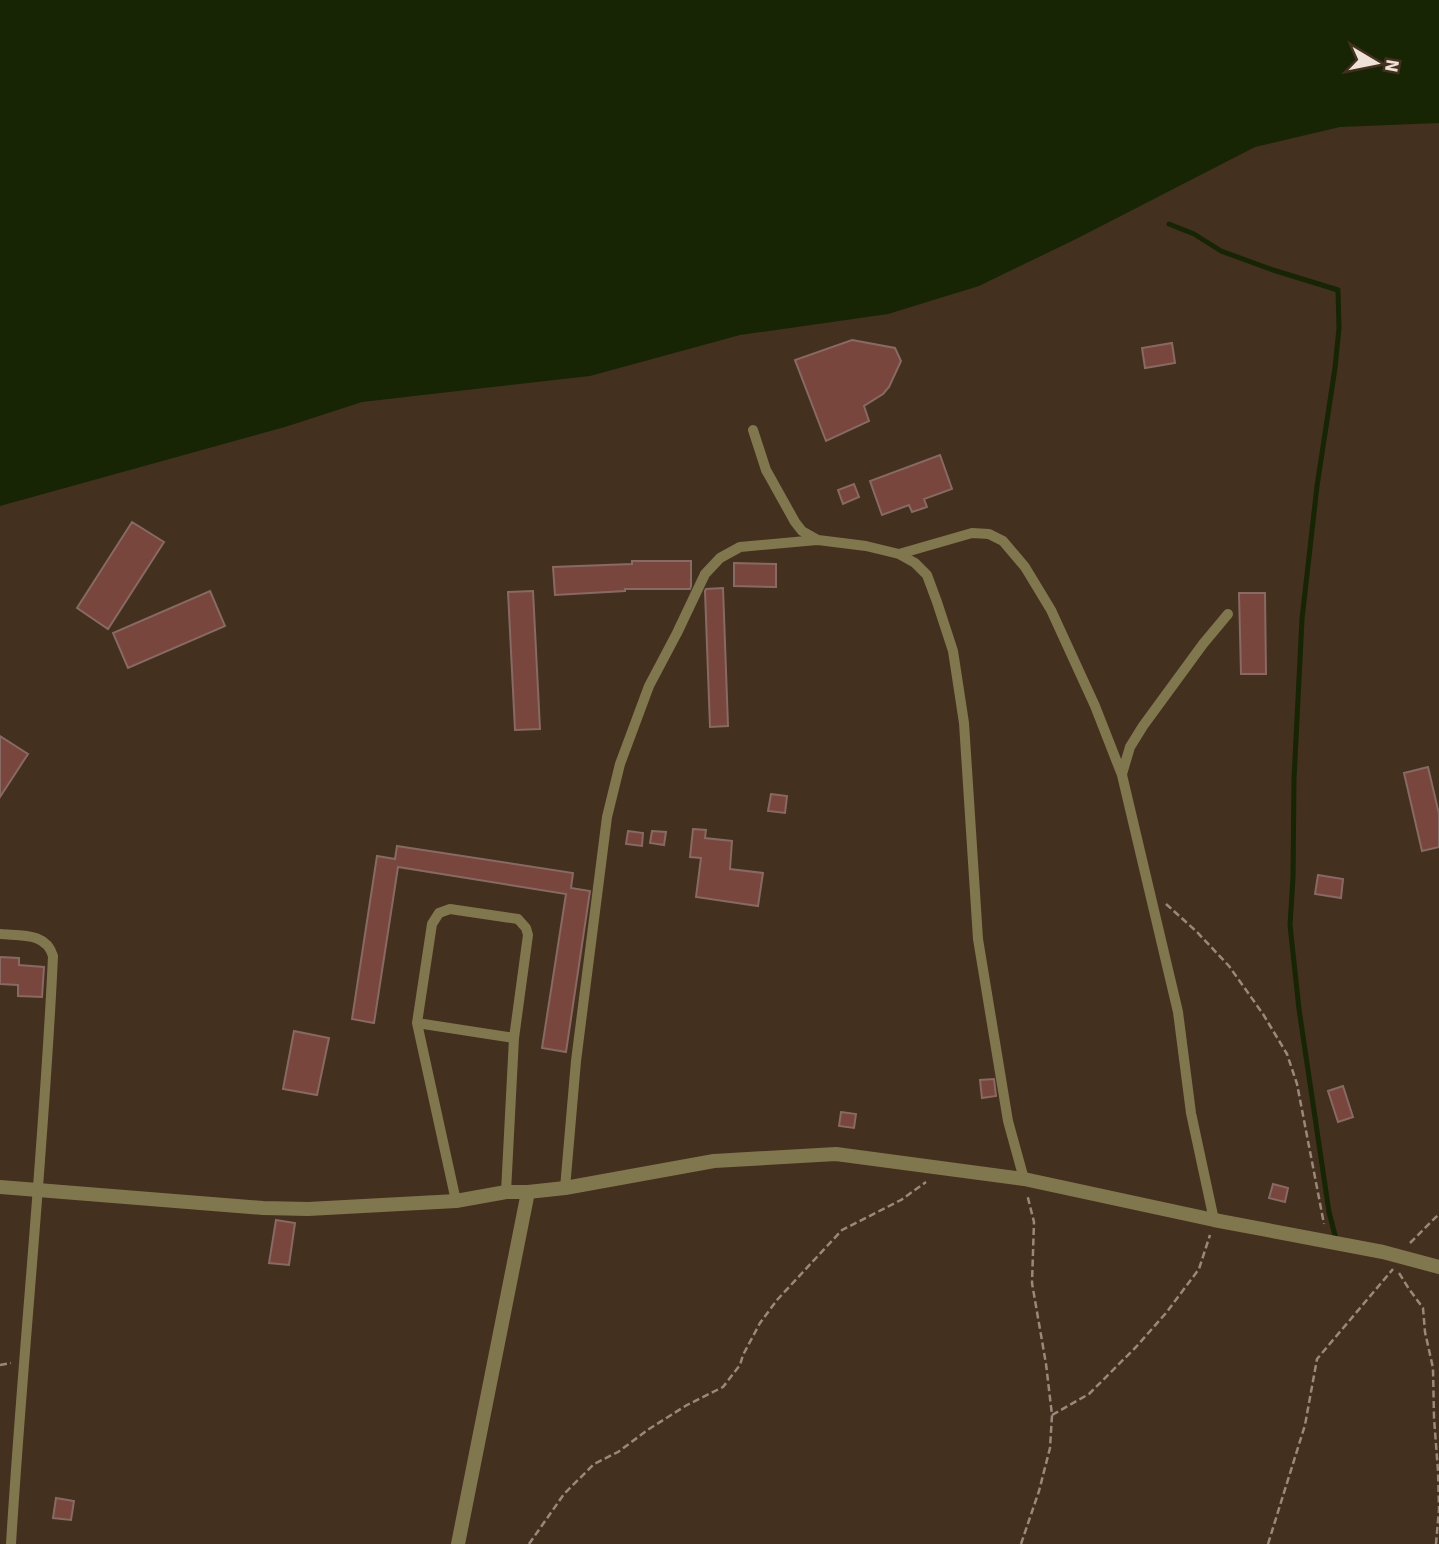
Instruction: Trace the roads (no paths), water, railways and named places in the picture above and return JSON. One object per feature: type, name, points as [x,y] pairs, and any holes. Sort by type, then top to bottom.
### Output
[{"type":"street","points":[[0,1187],[284,1210],[456,1200],[506,1192],[565,1188],[713,1161],[836,1154],[1024,1178],[1214,1220],[1399,1256],[1439,1267]]},
{"type":"street","points":[[458,1544],[528,1192]]},
{"type":"lane","points":[[753,430],[766,470],[795,522],[802,531],[818,540]]},
{"type":"lane","points":[[899,554],[972,533],[989,534],[1003,541],[1025,567],[1051,610],[1095,706],[1122,775],[1178,1012],[1191,1113],[1214,1220]]},
{"type":"lane","points":[[565,1188],[576,1061],[607,817],[620,764],[649,686],[705,575],[720,558],[740,547],[818,540],[899,554],[915,563],[927,575],[953,651],[964,723],[978,939],[1008,1121],[1024,1178]]},
{"type":"lane","points":[[1122,775],[1130,747],[1143,726],[1228,614]]},
{"type":"lane","points":[[456,1200],[417,1023],[432,924],[439,913],[450,909],[518,919],[526,928],[528,941],[513,1038],[506,1192]]},
{"type":"lane","points":[[0,934],[38,938],[48,944],[53,956],[39,1190],[10,1544]]},
{"type":"lane","points":[[417,1023],[513,1038]]},
{"type":"waterway","points":[[1169,224],[1194,234],[1221,251],[1338,290],[1339,328],[1335,368],[1317,486],[1302,619],[1290,925],[1299,1009],[1329,1212],[1336,1239]]}]
